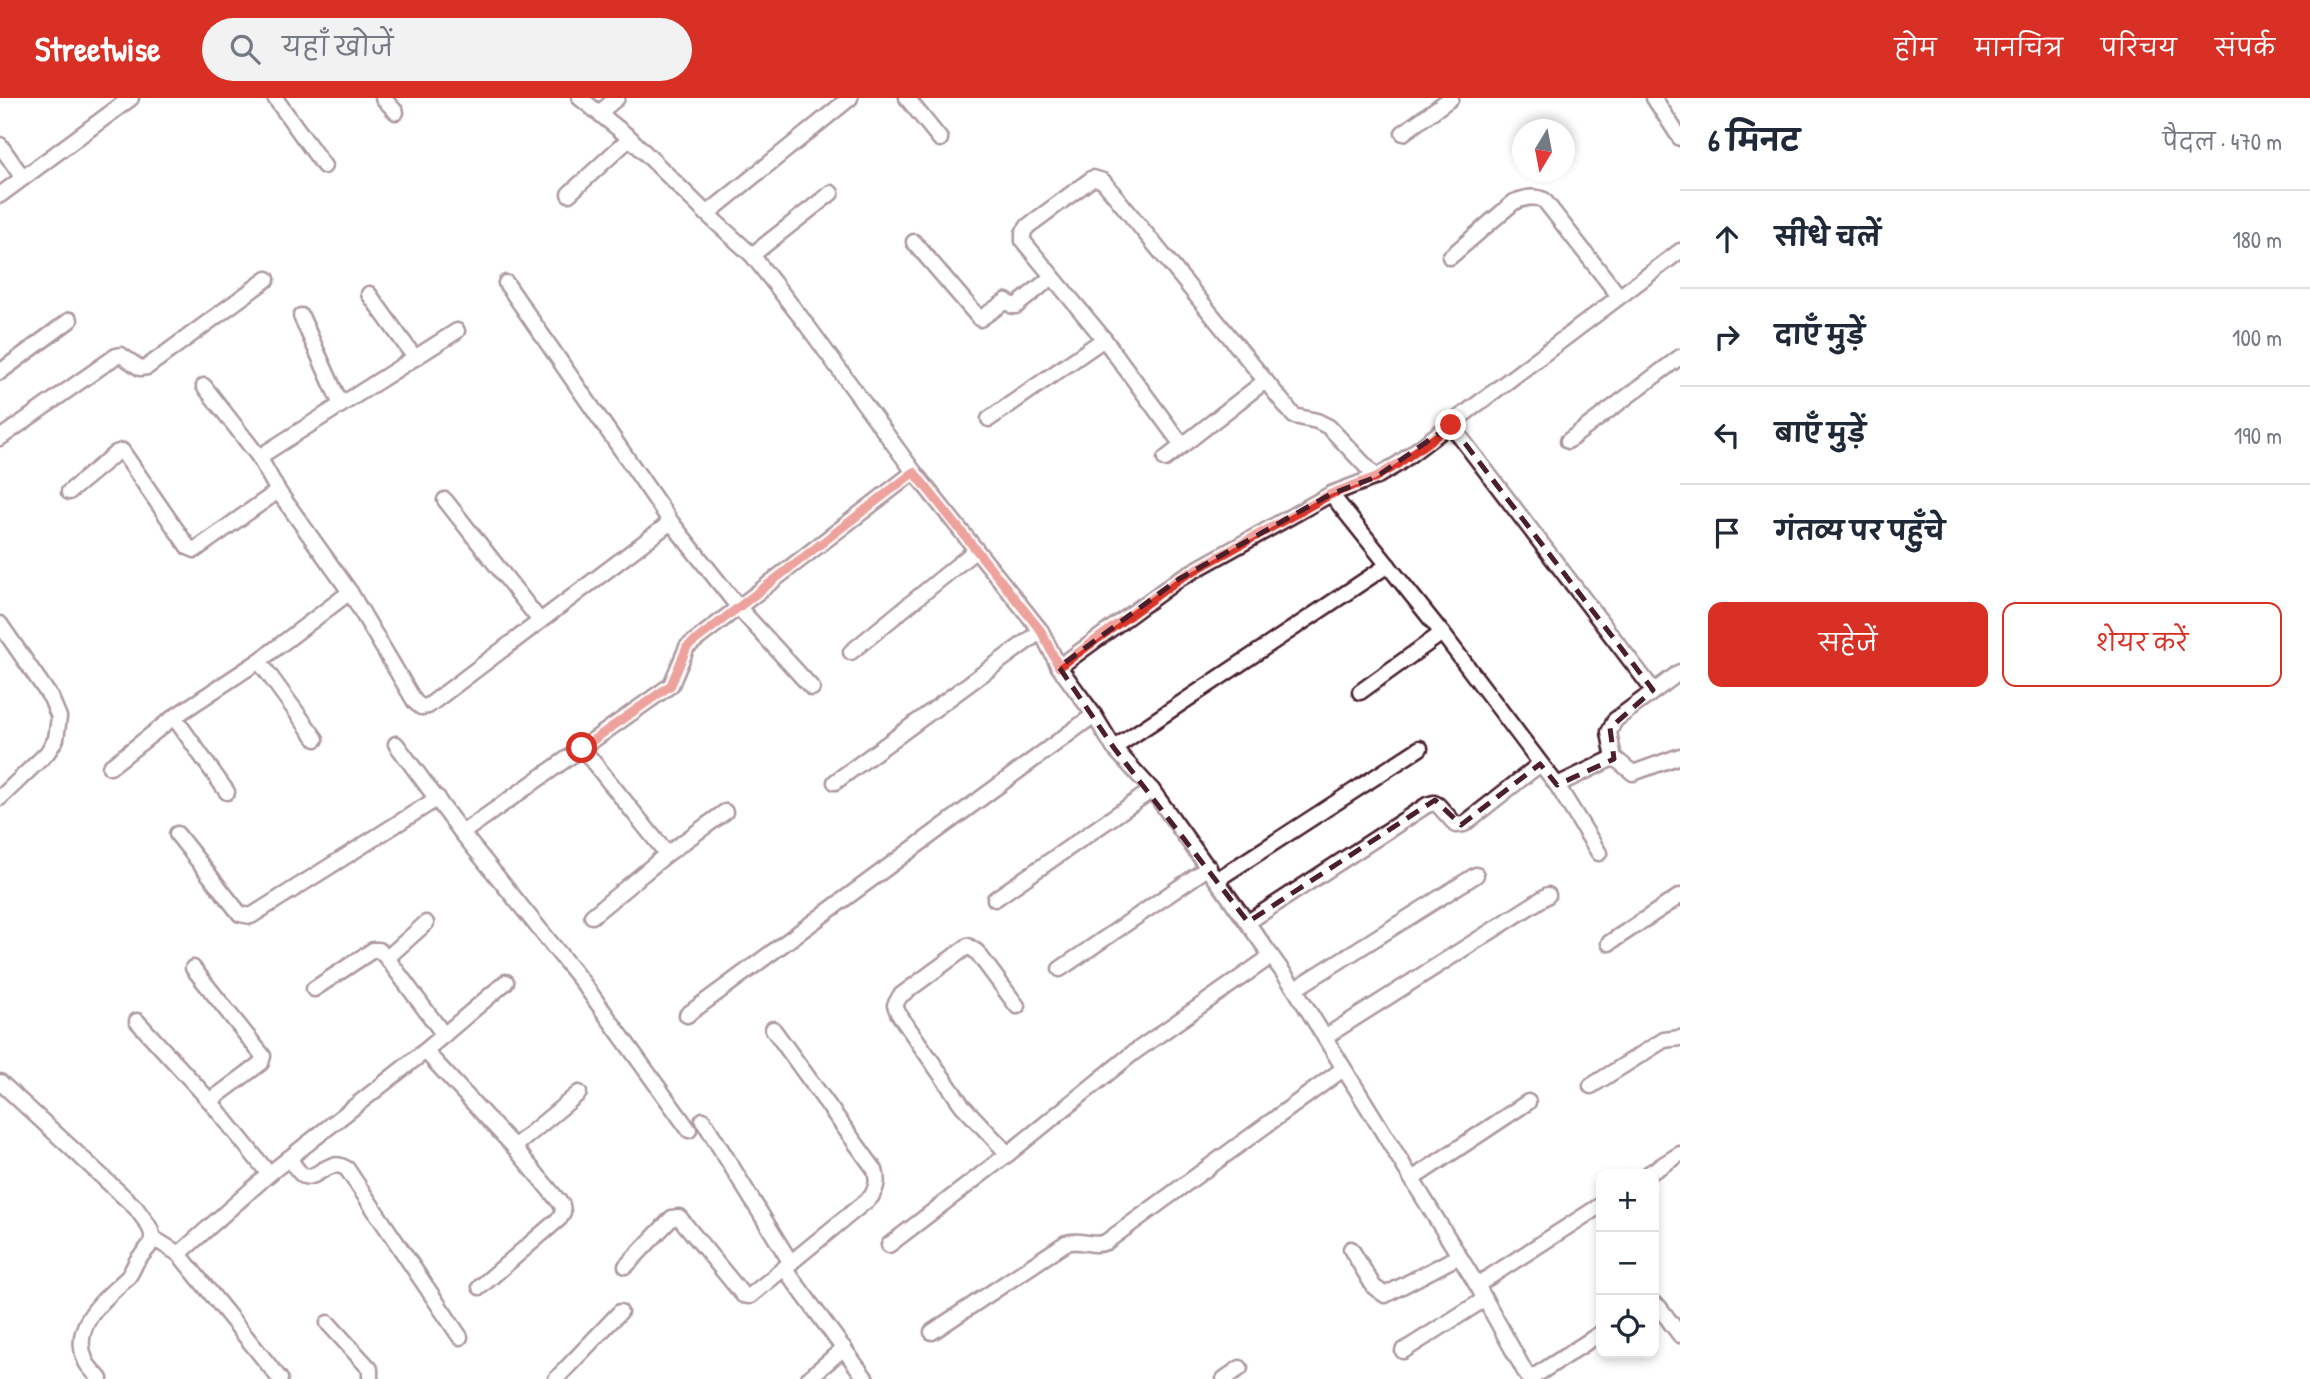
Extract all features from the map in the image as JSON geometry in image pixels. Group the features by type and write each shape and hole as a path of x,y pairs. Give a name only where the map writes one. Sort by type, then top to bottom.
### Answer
{"street":[{"path":"0,195 131,98"},
{"path":"275,98 324,166"},
{"path":"383,98 396,112"},
{"path":"580,98 630,138 752,255 914,472 1041,631 1059,667 1114,748 1152,790 1295,989 1477,1285 1528,1376"},
{"path":"599,113 617,98"},
{"path":"707,214 850,98"},
{"path":"908,98 940,139"},
{"path":"1403,133 1451,98"},
{"path":"1654,98 1680,138"},
{"path":"569,194 630,138"},
{"path":"0,145 23,178"},
{"path":"1182,446 1104,339 1025,245 1023,233 1028,226 1090,180 1099,178 1294,416 1317,421 1329,427 1376,477"},
{"path":"752,255 831,193"},
{"path":"1450,257 1514,202 1539,197 1619,296"},
{"path":"915,242 980,319 1006,301 1016,306 1052,277"},
{"path":"1059,667 1179,579 1331,494 1376,477 1398,464 1680,251"},
{"path":"0,438 116,356 121,355 140,368 147,367 267,279"},
{"path":"506,283 671,522 739,608 812,688"},
{"path":"369,294 415,358"},
{"path":"300,316 341,405"},
{"path":"0,372 70,320"},
{"path":"259,457 457,331"},
{"path":"989,419 1104,339"},
{"path":"1568,441 1680,357"},
{"path":"1165,459 1265,381"},
{"path":"204,386 259,457 278,491 350,592 415,702 421,707 428,706 671,522"},
{"path":"1451,425 1653,690"},
{"path":"69,492 122,451 188,547 195,550 278,491"},
{"path":"462,833 671,685 687,647 914,472"},
{"path":"1331,494 1558,785 1599,852"},
{"path":"445,500 540,621"},
{"path":"851,652 976,550"},
{"path":"1114,748 1388,565"},
{"path":"110,767 174,717 260,660 350,592"},
{"path":"0,624 51,698 59,717 56,739 47,753 0,798"},
{"path":"835,782 1041,631"},
{"path":"1360,692 1442,633"},
{"path":"260,660 316,739"},
{"path":"1680,672 1615,720 1609,737 1614,759 1633,772 1680,756"},
{"path":"687,1015 1094,715"},
{"path":"174,717 227,792"},
{"path":"396,744 462,833 583,983 689,1130"},
{"path":"582,748 667,854"},
{"path":"1060,969 1420,748"},
{"path":"1558,785 1614,759"},
{"path":"1248,922 1427,805 1438,804 1456,825 1461,825 1540,764"},
{"path":"995,899 1152,790"},
{"path":"177,834 240,914 251,916 438,799"},
{"path":"592,916 667,854 725,812"},
{"path":"1295,989 1476,875"},
{"path":"1325,1037 1548,895"},
{"path":"1609,943 1680,896"},
{"path":"387,958 426,923"},
{"path":"1008,1154 962,1105 895,1005 900,996 968,946 977,952 1017,1006"},
{"path":"314,989 373,950 379,950 444,1035"},
{"path":"889,1245 1133,1053 1270,957"},
{"path":"193,968 263,1056 261,1063 210,1101"},
{"path":"178,1254 269,1174 425,1051 506,982"},
{"path":"137,1021 210,1101 269,1174"},
{"path":"626,1266 672,1218 679,1217 746,1296 753,1295 871,1197 877,1184 874,1170 774,1030"},
{"path":"1591,1086 1664,1040 1680,1038"},
{"path":"425,1051 561,1202 563,1212 559,1218 480,1287"},
{"path":"932,1332 1066,1243 1079,1241 1100,1245 1106,1242 1343,1069"},
{"path":"0,1082 136,1208 152,1232 153,1238 130,1274 103,1298 90,1316 84,1331 82,1345 87,1363 100,1379"},
{"path":"514,1147 579,1093"},
{"path":"1412,1179 1528,1102"},
{"path":"703,1120 788,1266 866,1379"},
{"path":"1656,1169 1680,1154"},
{"path":"289,1158 305,1177 336,1165 347,1169 460,1337"},
{"path":"1477,1285 1596,1208"},
{"path":"153,1238 178,1254 280,1379"},
{"path":"1351,1249 1374,1287 1385,1294 1459,1256"},
{"path":"1403,1352 1485,1299"},
{"path":"1659,1307 1680,1335"},
{"path":"556,1379 620,1312"},
{"path":"328,1323 370,1369 370,1379"},
{"path":"1511,1379 1528,1376 1596,1336"},
{"path":"808,1379 844,1348"},
{"path":"1224,1379 1240,1368"}],"highlighted area":[{"path":"1451,425 1653,690 1610,728 1614,759 1557,785 1540,764 1461,825 1435,800 1248,922 1114,748 1059,667 1179,579 1331,494 1376,477"}],"route":[{"path":"582,748 671,685 687,647 914,472 1041,631 1059,667 1179,579 1331,494 1376,477 1451,425"}]}
